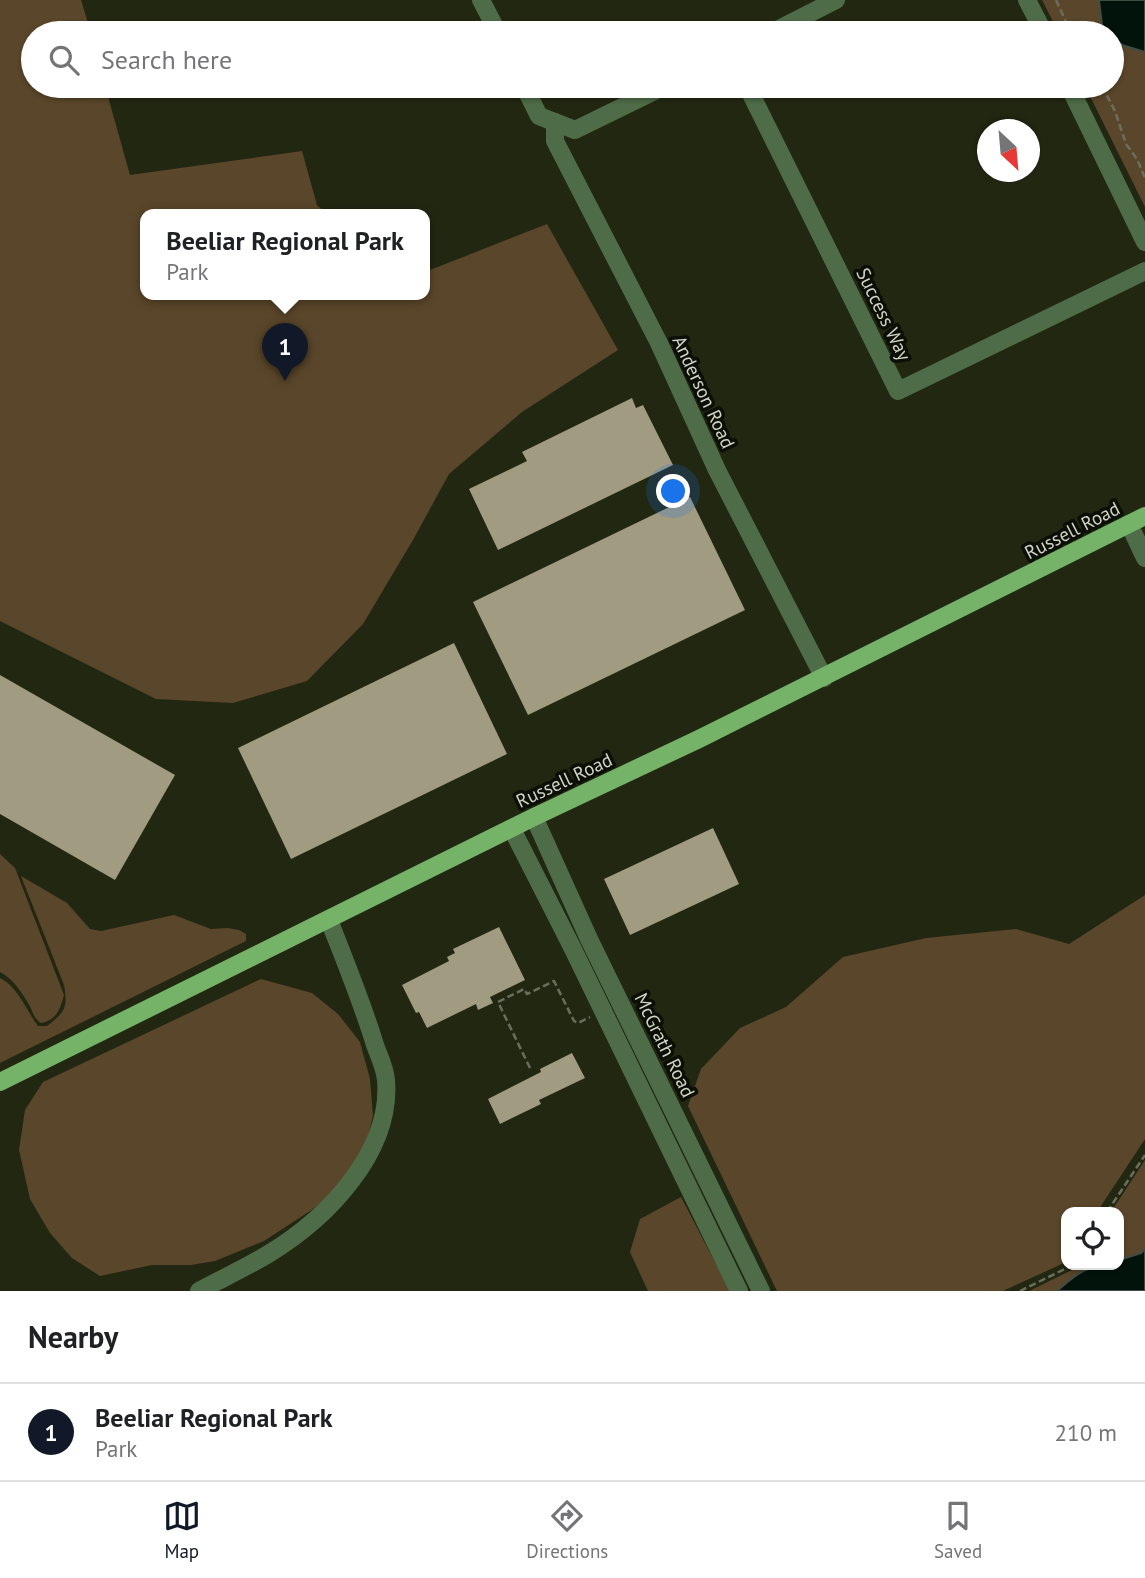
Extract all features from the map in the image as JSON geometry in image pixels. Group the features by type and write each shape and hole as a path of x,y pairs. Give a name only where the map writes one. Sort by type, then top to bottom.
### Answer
{"main road":[{"name":"Russell Road","path":"0,1082 534,817 824,678 1137,520"}],"street":[{"path":"481,0 492,21"},
{"path":"795,21 836,0"},
{"path":"1027,0 1038,21"},
{"path":"530,98 539,116 575,130 640,98"},
{"name":"Success Way","path":"753,98 898,391 1145,271"},
{"path":"1075,98 1145,242"},
{"name":"Anderson Road","path":"555,122 555,141 659,343 717,470 824,678"},
{"path":"1137,520 1145,558"},
{"name":"McGrath Road","path":"534,817 589,939 655,1069 761,1291"},
{"path":"512,829 739,1291"},
{"path":"199,1291 271,1252 339,1196 368,1158 380,1126 386,1106 386,1077 366,1015 328,920"}],"path":[{"path":"1056,0 1066,21"},
{"path":"1108,98 1126,144 1137,159 1145,178"},
{"path":"530,1068 498,1002 524,989 527,994 554,981 574,1021 578,1023 590,1018 594,1011"},
{"path":"1110,1207 1145,1155"},
{"path":"1020,1291 1063,1270"}],"shaded area":[{"path":"0,0 81,0 87,21 21,21 21,98 108,98 130,175 302,151 317,205 321,209 140,209 140,300 430,300 430,270 547,224 618,350 522,412 449,474 363,624 307,681 233,703 156,699 0,621"},
{"path":"1042,0 1145,0 1145,207 1091,98 1124,98 1124,21 1053,21"},
{"path":"1099,0 1145,0 1145,52 1124,46 1124,21 1102,21"},
{"path":"0,854 15,868 64,995 54,1017 46,1022 41,1023 35,1017 16,985 0,972"},
{"path":"21,876 67,903 90,929 101,931 174,915 211,929 239,930 246,934 246,941 0,1063 0,978 17,993 38,1026 47,1026 58,1017 64,1009 66,999 64,985"},
{"path":"1145,895 1145,1139 1100,1207 1061,1207 1061,1264 1003,1291 777,1291 688,1106 701,1069 740,1028 786,1007 843,957 926,938 1016,929 1069,944"},
{"path":"261,979 312,993 338,1014 360,1042 370,1079 373,1116 365,1149 333,1194 264,1241 215,1261 191,1265 152,1265 100,1276 72,1258 50,1233 30,1199 19,1150 25,1110 43,1082"},
{"path":"1145,1160 1145,1291 1029,1291 1072,1270 1124,1270 1124,1207 1114,1207"},
{"path":"681,1197 730,1291 648,1291 630,1252 640,1219"},
{"path":"1145,1249 1145,1291 1057,1291 1084,1270 1124,1270 1124,1258"}],"building":[{"path":"632,398 636,408 643,405 673,465 498,550 469,489 527,461 522,452"},
{"path":"690,497 745,610 528,715 473,602"},
{"path":"454,643 507,754 291,859 238,748"},
{"path":"0,675 175,775 115,880 0,814"},
{"path":"713,828 739,884 630,935 604,879"},
{"path":"499,927 525,980 490,997 493,1003 478,1010 476,1004 427,1028 402,985 449,961 447,957 455,953 453,949"},
{"path":"572,1053 585,1078 539,1100 541,1104 500,1124 488,1099"}],"place":[{"name":"Beeliar Regional Park","path":"285,381"}]}
